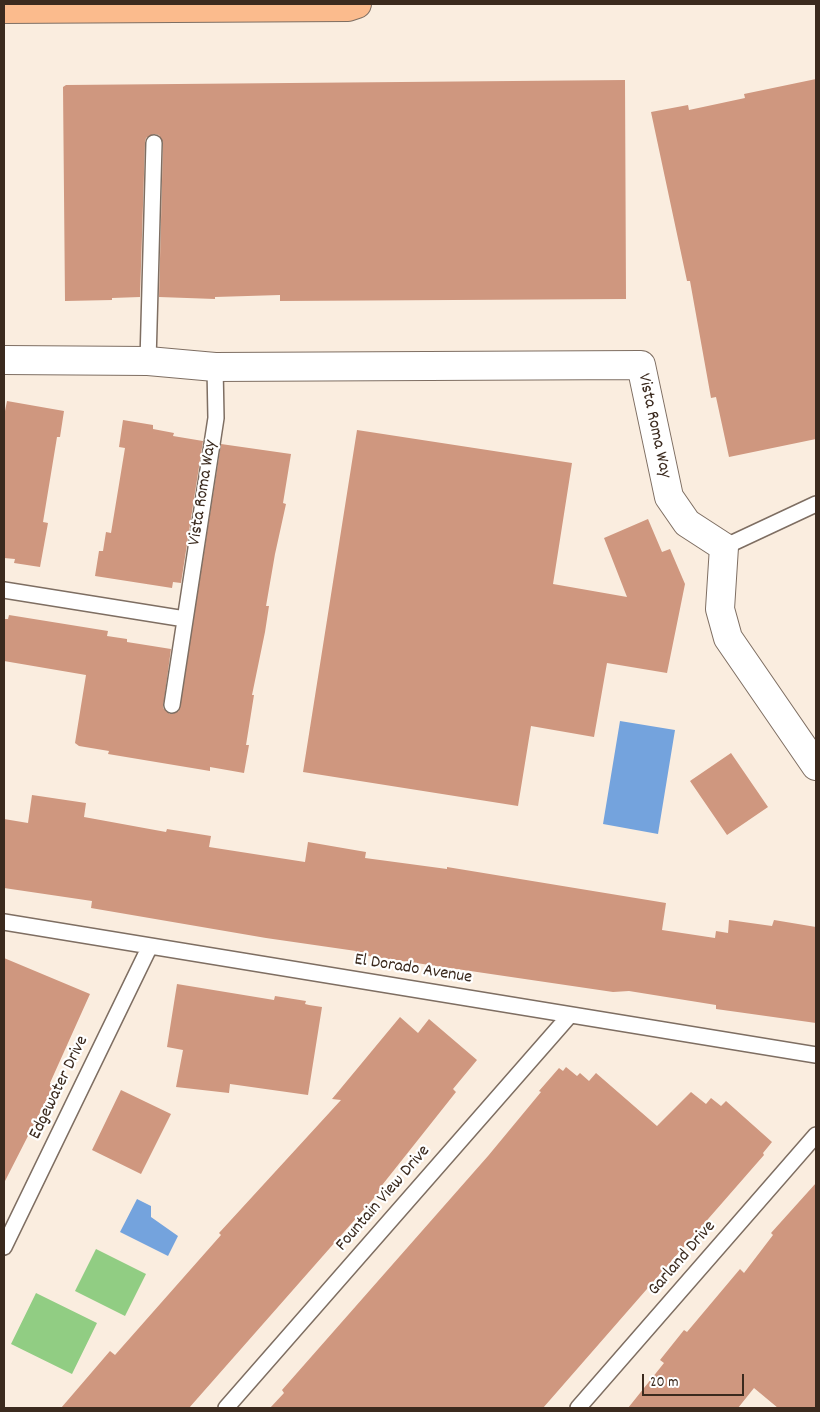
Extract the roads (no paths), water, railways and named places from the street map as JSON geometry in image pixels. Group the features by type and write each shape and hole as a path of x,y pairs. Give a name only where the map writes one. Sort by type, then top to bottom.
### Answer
{"highway":[{"path":"4,9 348,7 357,4"}],"street":[{"name":"Vista Roma Way","path":"4,360 148,360 215,367 641,365 669,497 687,523 724,547"},
{"path":"724,547 720,609 728,638 816,766"}],"lane":[{"path":"148,360 154,143"},
{"name":"Vista Roma Way","path":"172,705 216,418 215,367"},
{"path":"724,547 816,504"},
{"path":"4,590 185,619"},
{"name":"El Dorado Avenue","path":"4,922 816,1055"},
{"name":"Edgewater Drive","path":"4,1247 150,946"},
{"name":"Fountain View Drive","path":"226,1408 570,1015"},
{"name":"Garland Drive","path":"578,1408 816,1135"}],"water":[{"path":"620,721 675,730 658,834 603,824"},
{"path":"137,1199 151,1206 151,1217 178,1236 168,1256 120,1232"}]}
